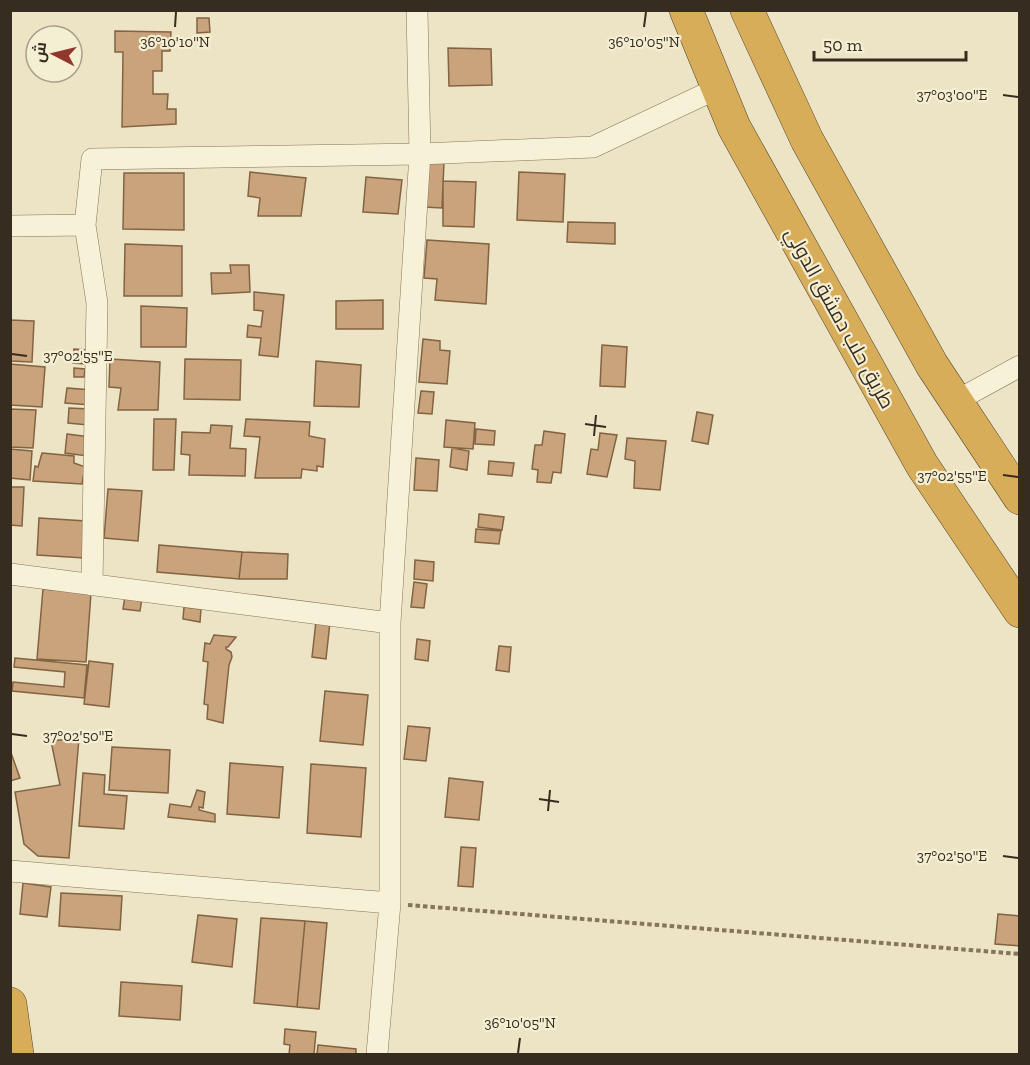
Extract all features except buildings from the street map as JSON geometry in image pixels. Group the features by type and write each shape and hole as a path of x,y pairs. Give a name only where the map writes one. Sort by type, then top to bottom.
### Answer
{"highway":[{"name":"طريق حلب دمشق الدولي","path":"686,10 734,127 922,465 1020,611"},
{"path":"747,10 807,140 932,365 1020,498"},
{"path":"10,1004 17,1054"}],"street":[{"path":"377,1054 390,903 390,623 420,154 417,10"},
{"path":"92,585 97,303 86,225 92,159 420,154 593,147 718,88"},
{"path":"10,226 86,225"},
{"path":"956,401 1020,366"},
{"path":"10,574 390,623"},
{"path":"10,872 390,903"}],"path":[{"path":"390,903 1020,954"}]}
